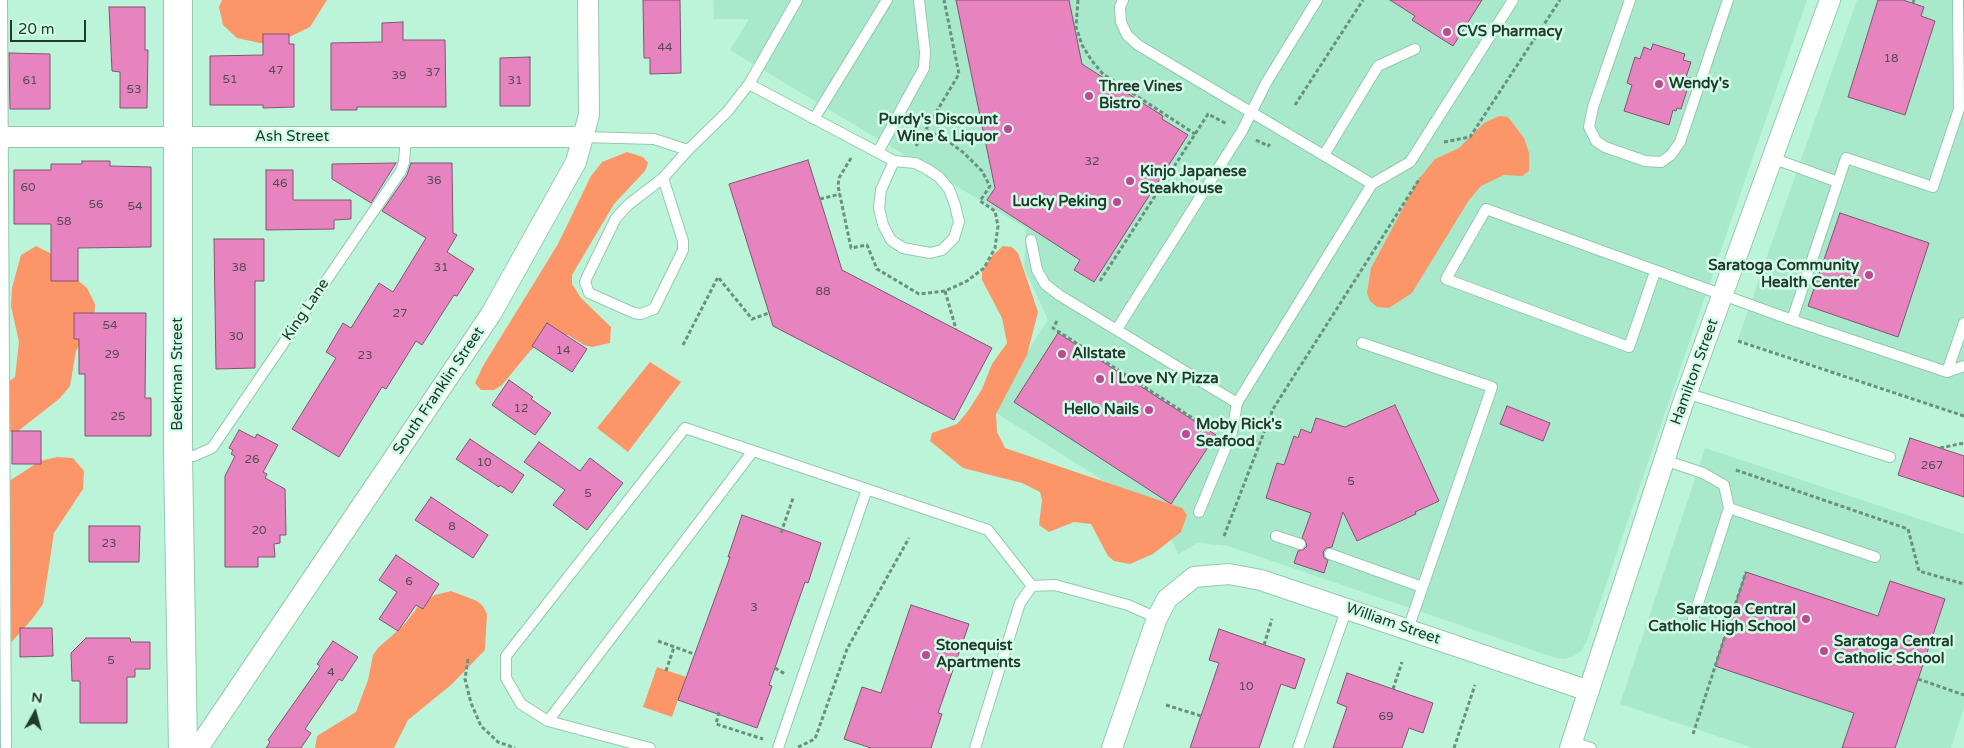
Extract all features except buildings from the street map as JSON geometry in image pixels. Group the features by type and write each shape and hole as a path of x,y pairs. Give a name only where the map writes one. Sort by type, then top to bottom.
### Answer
{"street":[{"name":"Beekman Street","path":"178,0 178,456 183,748"},
{"name":"South Franklin Street","path":"198,748 491,314 576,162 589,115 588,0"},
{"name":"Hamilton Street","path":"1578,746 1589,691 1686,393 1830,0"},
{"name":"Ash Street","path":"1,137 584,137"},
{"name":"William Street","path":"1157,618 1168,600 1194,577 1229,574 1261,580 1589,691"},
{"path":"1112,748 1157,618"}],"lane":[{"path":"2,0 1,137 6,748"},
{"path":"663,178 683,241 683,250 654,309 641,314 634,313 593,296 586,288 585,282 616,218 628,204 663,178 688,150 727,112 749,84 798,0"},
{"path":"814,119 887,0"},
{"path":"878,152 924,68 925,52 919,0"},
{"path":"1123,0 1120,7 1121,22 1127,35 1138,45 1372,184"},
{"path":"1117,328 1242,131 1266,82 1317,0"},
{"path":"1199,512 1232,432 1237,403 1372,184 1410,162 1512,0"},
{"path":"1630,0 1593,107 1589,127 1596,141 1605,147 1645,161 1661,162 1671,155 1680,142 1728,0"},
{"path":"1792,320 1846,158 1933,187 1959,109 1958,0"},
{"path":"1324,155 1378,66 1415,49"},
{"path":"749,84 894,161 914,163 939,177 949,189 959,222 954,238 942,250 930,253 903,248 891,240 883,226 880,208 881,190 894,161"},
{"name":"King Lane","path":"178,456 194,456 212,448 401,171 404,162 406,136"},
{"path":"584,137 654,139 688,150"},
{"path":"1772,158 1838,182"},
{"path":"1655,272 1629,347 1446,279 1486,209 1655,272 1947,372 1964,366"},
{"path":"1031,240 1037,270 1045,284 1059,295 1117,328 1237,403"},
{"path":"1947,372 1964,323"},
{"path":"1362,343 1492,387 1408,629"},
{"path":"1686,393 1890,456"},
{"path":"650,748 548,721 521,704 506,678 506,656 685,428 988,530 1032,586"},
{"path":"548,721 753,451"},
{"path":"1664,460 1702,473 1724,485 1729,508 1693,619"},
{"path":"778,748 867,489"},
{"path":"1729,508 1875,556"},
{"path":"1276,536 1300,544"},
{"path":"1330,554 1422,587"},
{"path":"1032,586 1055,585 1128,605 1157,618"},
{"path":"975,748 1020,603 1032,586"},
{"path":"1298,748 1347,608"}],"path":[{"path":"910,144 916,146 959,74 944,0"},
{"path":"1078,0 1076,27 1082,45 1103,74 1195,134"},
{"path":"1295,105 1363,0"},
{"path":"1442,143 1470,137 1560,0"},
{"path":"1100,280 1208,114 1230,125"},
{"path":"1254,138 1268,146 1270,143"},
{"path":"850,160 839,178 840,194 851,248 867,244 877,269"},
{"path":"1224,536 1260,442 1281,396 1421,177"},
{"path":"820,199 840,194"},
{"path":"683,345 718,277 752,318 769,313"},
{"path":"944,291 956,329"},
{"path":"1057,321 1054,328 1208,428 1220,428"},
{"path":"1738,341 1964,416"},
{"path":"1244,437 1260,442"},
{"path":"1940,448 1964,443"},
{"path":"1733,469 1908,529 1919,571 1964,584"},
{"path":"781,533 794,498"},
{"path":"795,748 815,739 847,649 909,538"},
{"path":"1692,734 1746,572"},
{"path":"1264,645 1272,619"},
{"path":"658,641 694,654"},
{"path":"666,671 674,647"},
{"path":"468,659 465,679 471,703 481,726 498,742 515,748"},
{"path":"1393,689 1402,662"},
{"path":"1918,679 1964,696"},
{"path":"1454,748 1475,685"},
{"path":"1166,705 1201,716"},
{"path":"719,712 716,724 766,740"}],"shaded area":[{"path":"222,0 327,0 310,27 277,43 260,43 237,38 223,25 219,7"},
{"path":"713,0 1807,0 1586,643 1581,651 1565,659 1556,658 1228,546 1198,543 1178,554 1161,517 990,409 1048,320 1024,267 1026,228 730,50 749,19 714,19"},
{"path":"1857,0 1964,0 1964,416 1738,339"},
{"path":"1499,116 1508,117 1524,138 1529,153 1529,171 1522,176 1504,175 1481,186 1469,200 1412,293 1389,308 1377,307 1370,301 1367,293 1371,268 1418,180 1435,159 1459,148 1484,123"},
{"path":"627,152 643,157 648,163 645,171 614,204 572,275 572,284 581,298 611,327 610,343 592,347 584,345 568,335 550,334 530,351 502,385 494,390 481,390 475,383 483,366 558,244 591,176 602,162"},
{"path":"36,246 50,253 61,266 87,288 95,304 94,322 76,351 70,386 59,399 17,432 0,432 0,388 15,377 19,342 11,306 12,288 21,255"},
{"path":"1003,246 1012,247 1018,253 1038,312 1027,355 996,414 997,432 1005,448 1182,508 1187,515 1181,532 1153,554 1130,564 1114,561 1108,556 1091,524 1074,522 1049,532 1039,525 1042,500 1040,492 1022,483 963,468 930,441 932,433 957,424 968,411 982,389 992,364 1007,343 1002,318 982,280 982,272 991,257"},
{"path":"650,362 681,382 628,452 597,428"},
{"name":"Saratoga Central Catholic High School","path":"1705,448 1964,534 1964,708 1951,748 1753,748 1620,704"},
{"path":"57,457 73,458 84,471 83,489 54,533 43,604 0,655 0,487 40,461"},
{"path":"451,591 477,601 483,606 487,614 485,650 451,685 408,720 394,748 315,748 317,736 356,712 368,680 373,655 378,648 404,625 420,604 435,595"},
{"path":"657,667 686,677 672,717 643,707"}],"place":[{"name":"CVS Pharmacy","path":"1447,32"},
{"name":"Wendy's","path":"1659,84"},
{"name":"Three Vines Bistro","path":"1089,96"},
{"name":"Purdy's Discount Wine & Liquor","path":"1008,129"},
{"name":"Kinjo Japanese Steakhouse","path":"1130,181"},
{"name":"Lucky Peking","path":"1117,202"},
{"name":"Saratoga Community Health Center","path":"1869,275"},
{"name":"Allstate","path":"1062,354"},
{"name":"I Love NY Pizza","path":"1100,379"},
{"name":"Hello Nails","path":"1149,410"},
{"name":"Moby Rick's Seafood","path":"1186,434"},
{"name":"Saratoga Central Catholic High School","path":"1806,619"},
{"name":"Saratoga Central Catholic School","path":"1824,651"},
{"name":"Stonequist Apartments","path":"926,655"}]}
